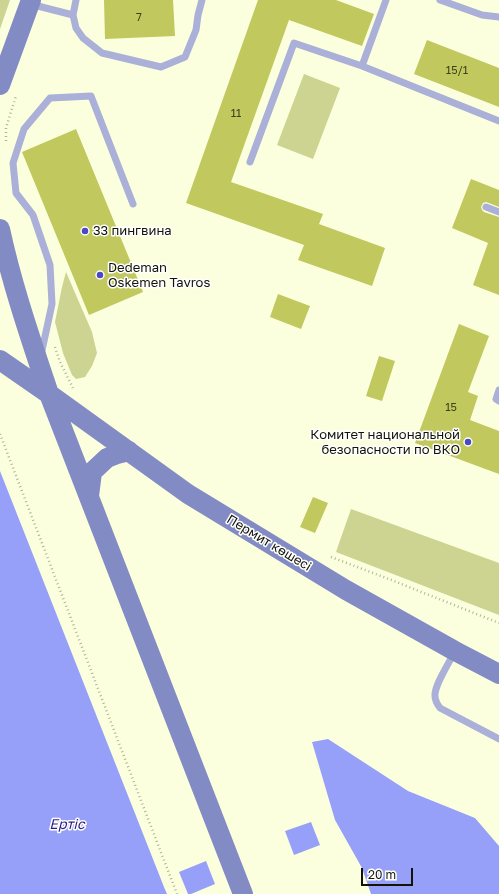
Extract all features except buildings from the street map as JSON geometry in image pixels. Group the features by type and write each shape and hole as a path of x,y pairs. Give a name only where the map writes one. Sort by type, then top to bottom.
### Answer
{"main road":[{"path":"9,88 30,2"},
{"path":"0,229 7,259 49,394 243,894"},
{"name":"Пермит көшесі","path":"0,360 188,494 346,590 499,674"},
{"path":"89,496 92,472 107,458 129,451"}],"lane":[{"path":"76,0 73,15 76,28 83,38 102,53 161,67 185,57 196,30 202,0"},
{"path":"362,66 386,0"},
{"path":"440,0 482,14 499,17"},
{"path":"30,2 73,15"},
{"path":"250,162 294,43 362,66 499,121"},
{"path":"39,365 52,304 50,265 33,215 16,193 13,163 24,129 50,98 91,96 133,204"},
{"path":"486,207 499,212"},
{"path":"499,390 496,399 499,400"},
{"path":"455,651 435,691 436,703 440,708 499,739"}],"path":[{"path":"6,143 9,88"},
{"path":"48,326 60,362 74,390"},
{"path":"0,434 178,894"},
{"path":"328,556 499,624"}],"green space":[{"path":"0,0 10,0 0,29"},
{"path":"304,74 340,88 313,159 277,145"},
{"path":"66,272 92,332 97,353 92,366 85,377 76,379 72,375 63,353 55,322"},
{"path":"351,509 499,563 499,615 336,552"}],"water":[{"name":"Ертіс","path":"0,471 164,887 167,894 0,894"},
{"path":"328,739 408,791 475,818 499,846 499,894 371,894 362,868 335,820 312,742"},
{"path":"311,822 320,845 294,855 285,831"},
{"path":"206,861 215,884 188,894 179,872"}],"place":[{"name":"33 пингвина","path":"85,231"},
{"name":"Dedeman Oskemen Tavros","path":"100,275"},
{"name":"Комитет национальной безопасности по ВКО","path":"468,442"}]}
